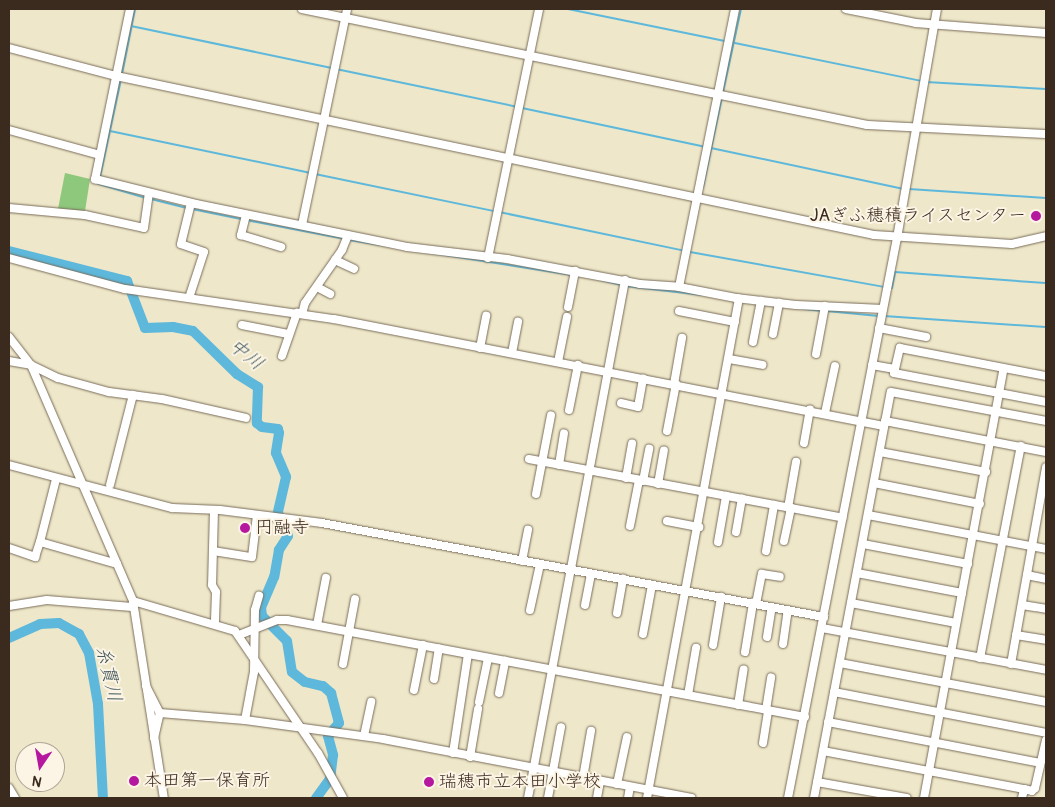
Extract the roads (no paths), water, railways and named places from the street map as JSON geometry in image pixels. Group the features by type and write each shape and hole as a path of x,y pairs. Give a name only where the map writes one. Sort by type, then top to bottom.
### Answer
{"street":[{"path":"130,9 95,179 191,204 302,225 347,238 575,271 761,301 883,309"},
{"path":"302,9 528,57 867,125 1046,134"},
{"path":"302,225 347,9"},
{"path":"488,258 538,9"},
{"path":"679,287 735,9"},
{"path":"846,9 935,25 1046,33"},
{"path":"788,798 898,238 937,9"},
{"path":"9,48 116,76 508,159 898,238 1012,244 1046,236"},
{"path":"9,130 100,155"},
{"path":"9,208 85,215 144,228 149,193"},
{"path":"189,298 204,252 181,244 191,204"},
{"path":"246,215 241,234 281,247"},
{"path":"282,356 288,334 347,238"},
{"path":"9,258 125,289 300,313 861,420 1021,446 1046,452"},
{"path":"335,260 354,269"},
{"path":"568,307 575,271"},
{"path":"528,798 625,280"},
{"path":"316,286 330,294"},
{"path":"648,794 688,591 739,298"},
{"path":"753,342 761,301"},
{"path":"774,334 779,303"},
{"path":"816,354 825,306"},
{"path":"678,311 735,322"},
{"path":"480,348 486,316"},
{"path":"558,362 568,317"},
{"path":"512,353 518,322"},
{"path":"242,325 288,334"},
{"path":"879,328 926,337"},
{"path":"9,337 31,365 133,604 144,683 164,798"},
{"path":"667,431 682,338"},
{"path":"1046,376 900,348 894,373 1046,402"},
{"path":"729,359 762,365"},
{"path":"9,362 31,365 74,383 246,418"},
{"path":"570,410 578,365"},
{"path":"872,365 895,369"},
{"path":"826,413 835,366"},
{"path":"924,798 1004,368"},
{"path":"621,403 638,406 643,378"},
{"path":"814,798 891,392 1046,421"},
{"path":"110,485 133,395"},
{"path":"804,443 810,410"},
{"path":"536,494 551,415"},
{"path":"559,465 564,433"},
{"path":"626,478 632,444"},
{"path":"980,658 1021,446"},
{"path":"630,526 649,450"},
{"path":"658,484 664,451"},
{"path":"880,452 986,472"},
{"path":"529,459 842,518"},
{"path":"784,541 796,462"},
{"path":"9,466 84,487 172,508 214,510 276,517 824,617"},
{"path":"1011,664 1032,546 1042,515 1046,468"},
{"path":"9,548 35,556 56,479"},
{"path":"874,483 980,504"},
{"path":"718,542 726,496"},
{"path":"736,532 742,499"},
{"path":"766,551 774,505"},
{"path":"214,510 215,624"},
{"path":"213,551 252,557 257,515"},
{"path":"868,515 1046,548"},
{"path":"667,521 699,527"},
{"path":"522,561 528,530"},
{"path":"40,542 116,564"},
{"path":"862,544 968,564"},
{"path":"530,610 540,564"},
{"path":"856,573 962,593"},
{"path":"585,605 591,574"},
{"path":"745,652 762,574 780,577"},
{"path":"1027,575 1046,579"},
{"path":"317,625 326,578"},
{"path":"617,612 623,580"},
{"path":"643,634 652,585"},
{"path":"246,720 254,672 253,656 259,596"},
{"path":"713,645 721,597"},
{"path":"9,606 47,600 133,604 215,624 239,635 301,726 343,798"},
{"path":"343,664 355,600"},
{"path":"851,603 956,623"},
{"path":"1022,605 1046,609"},
{"path":"767,637 772,607"},
{"path":"783,644 788,610"},
{"path":"239,635 282,619 805,717"},
{"path":"822,628 1046,670"},
{"path":"1016,635 1046,640"},
{"path":"414,690 423,645"},
{"path":"434,679 439,648"},
{"path":"688,695 696,648"},
{"path":"453,753 468,654"},
{"path":"470,757 488,658"},
{"path":"499,692 505,661"},
{"path":"840,663 1046,702"},
{"path":"738,704 744,669"},
{"path":"763,744 772,677"},
{"path":"144,683 160,713 154,738"},
{"path":"834,692 1046,733"},
{"path":"364,736 371,702"},
{"path":"160,713 301,726 364,736 618,784 648,794 691,798"},
{"path":"828,722 1040,763"},
{"path":"548,798 561,727"},
{"path":"583,778 591,731"},
{"path":"618,784 627,737"},
{"path":"823,752 1032,791 1035,788 1046,740"},
{"path":"597,798 600,781"},
{"path":"817,782 907,798"},
{"path":"628,798 630,787"},
{"path":"9,788 15,798"},
{"path":"1022,798 1024,789"}],"waterway":[{"path":"122,74 135,9"},
{"path":"568,9 725,41"},
{"path":"723,92 741,9"},
{"path":"131,26 332,68"},
{"path":"730,42 921,81"},
{"path":"336,69 518,107"},
{"path":"100,177 121,79"},
{"path":"926,82 1046,89"},
{"path":"703,187 722,97"},
{"path":"522,108 706,147"},
{"path":"110,131 311,173"},
{"path":"711,148 904,189"},
{"path":"315,174 494,211"},
{"path":"99,181 99,184 146,198"},
{"path":"909,189 1046,198"},
{"path":"151,199 188,208"},
{"path":"192,209 241,219"},
{"path":"499,212 685,251"},
{"path":"246,220 345,239"},
{"path":"349,240 572,275"},
{"name":"中川","path":"9,251 127,281 145,328 173,327 193,331 237,374 258,387 257,423 262,427 278,429 279,433 276,453 286,477 278,513 288,536 279,550 274,577 261,607 262,616 287,641 292,672 305,682 323,686 331,693 339,723 328,736 333,755 330,779 316,798"},
{"path":"690,252 884,287"},
{"path":"889,287 892,288 895,272 1046,283"},
{"path":"601,280 621,285"},
{"path":"625,286 702,295"},
{"path":"804,309 822,311"},
{"path":"827,311 879,316"},
{"path":"884,316 1046,327"},
{"name":"糸貫川","path":"9,638 40,624 59,623 79,634 89,653 98,704 103,798"}],"place":[{"name":"JAぎふ穂積ライスセンター","path":"1036,216"},
{"name":"円融寺","path":"245,528"},
{"name":"本田第一保育所","path":"134,781"},
{"name":"瑞穂市立本田小学校","path":"429,782"}]}
